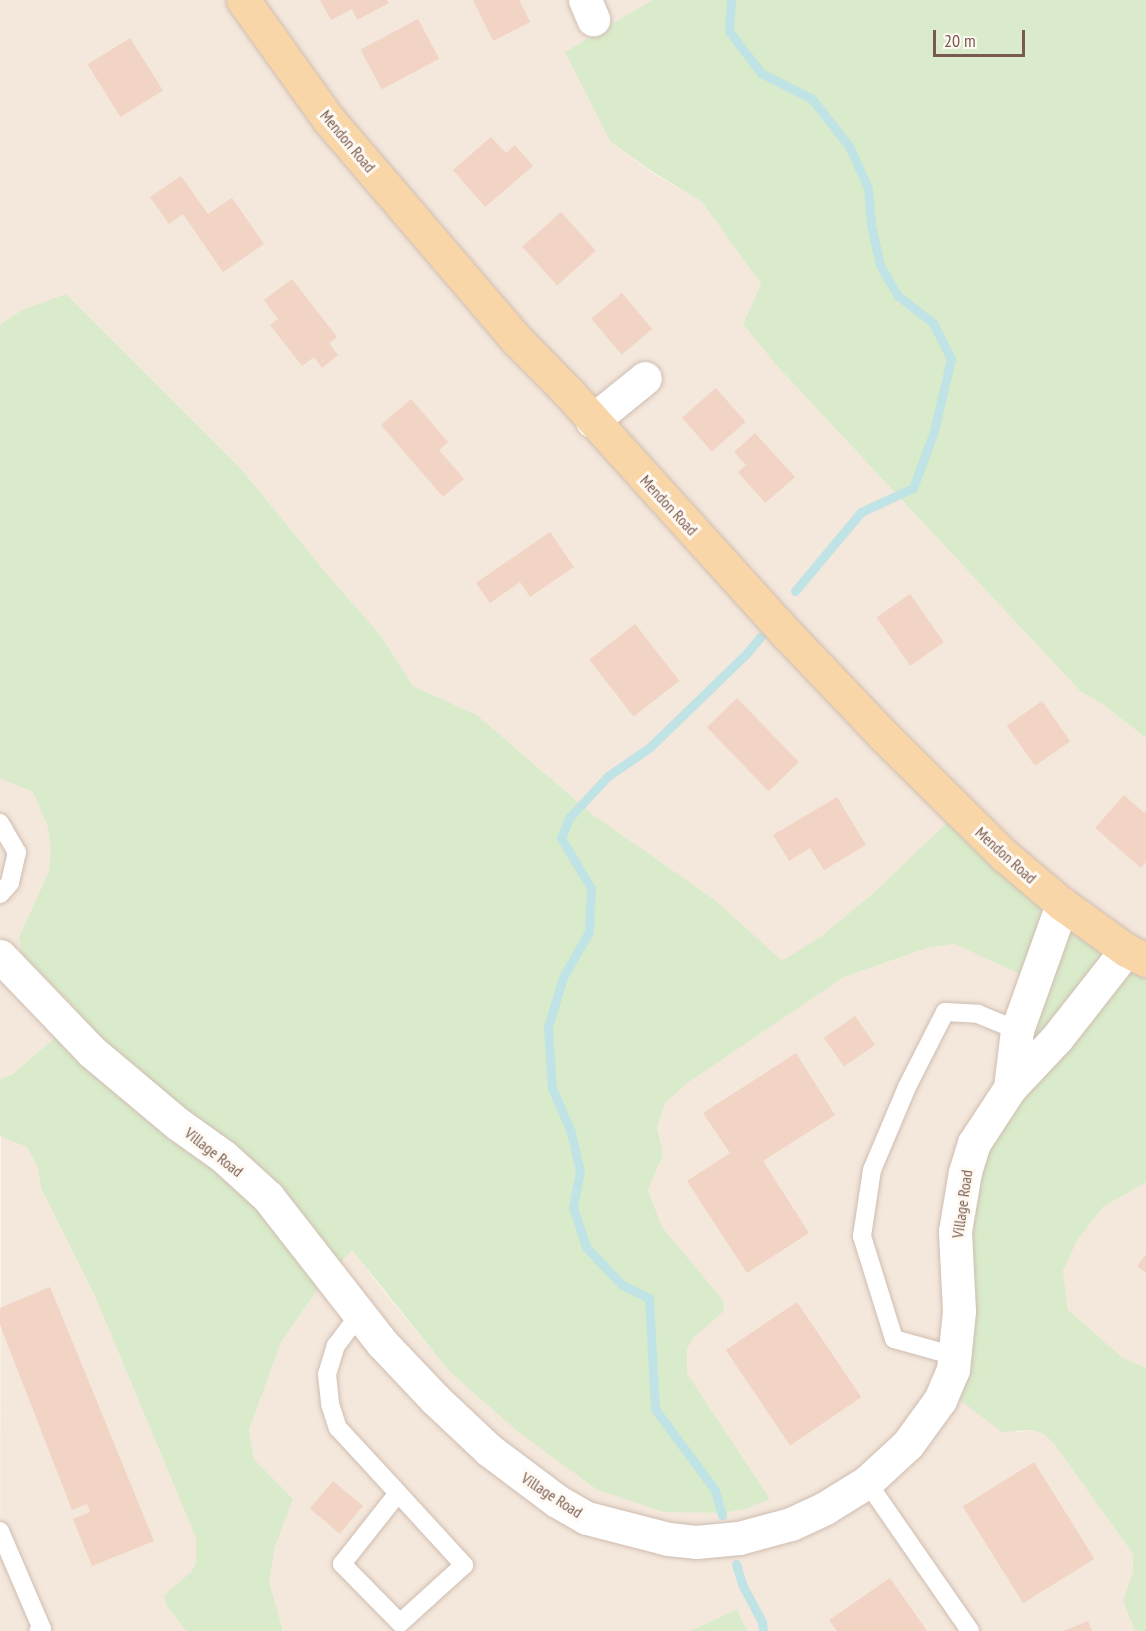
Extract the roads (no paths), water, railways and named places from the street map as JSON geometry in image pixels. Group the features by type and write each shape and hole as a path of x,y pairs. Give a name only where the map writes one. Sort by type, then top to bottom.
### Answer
{"main road":[{"name":"Mendon Road","path":"243,0 329,120 517,340 884,736 1005,856 1062,904 1136,955"}],"street":[{"path":"592,421 645,378"},
{"name":"Village Road","path":"1010,1088 1017,1030 1062,904"},
{"name":"Village Road","path":"0,956 91,1051 178,1124 223,1156 268,1197 382,1343 435,1400 489,1450 549,1496 587,1518 668,1539 696,1542 739,1538 791,1524 825,1508 867,1482 908,1444 940,1400 953,1370 959,1311 955,1231 965,1172 974,1143 1010,1088 1136,955"}],"lane":[{"path":"0,823 17,852 10,883 0,894"},
{"path":"954,1356 894,1339 862,1236 872,1170 907,1087 945,1012 978,1014 1017,1030"},
{"path":"359,1315 336,1345 327,1374 330,1404 338,1428 398,1493 464,1565 400,1623 342,1564 398,1493"},
{"path":"867,1482 970,1631"},
{"path":"0,1531 42,1629 38,1631"}],"waterway":[{"path":"731,0 729,31 761,73 812,99 849,146 868,188 871,225 880,265 897,295 933,323 951,359 934,431 913,488 861,512 795,591"},
{"path":"722,1515 715,1490 655,1409 649,1298 622,1285 586,1247 573,1207 580,1172 571,1132 552,1088 548,1027 563,977 589,932 591,888 561,838 569,818 608,776 649,748 746,654 761,636"},
{"path":"736,1564 742,1584 762,1622 763,1631"}]}
